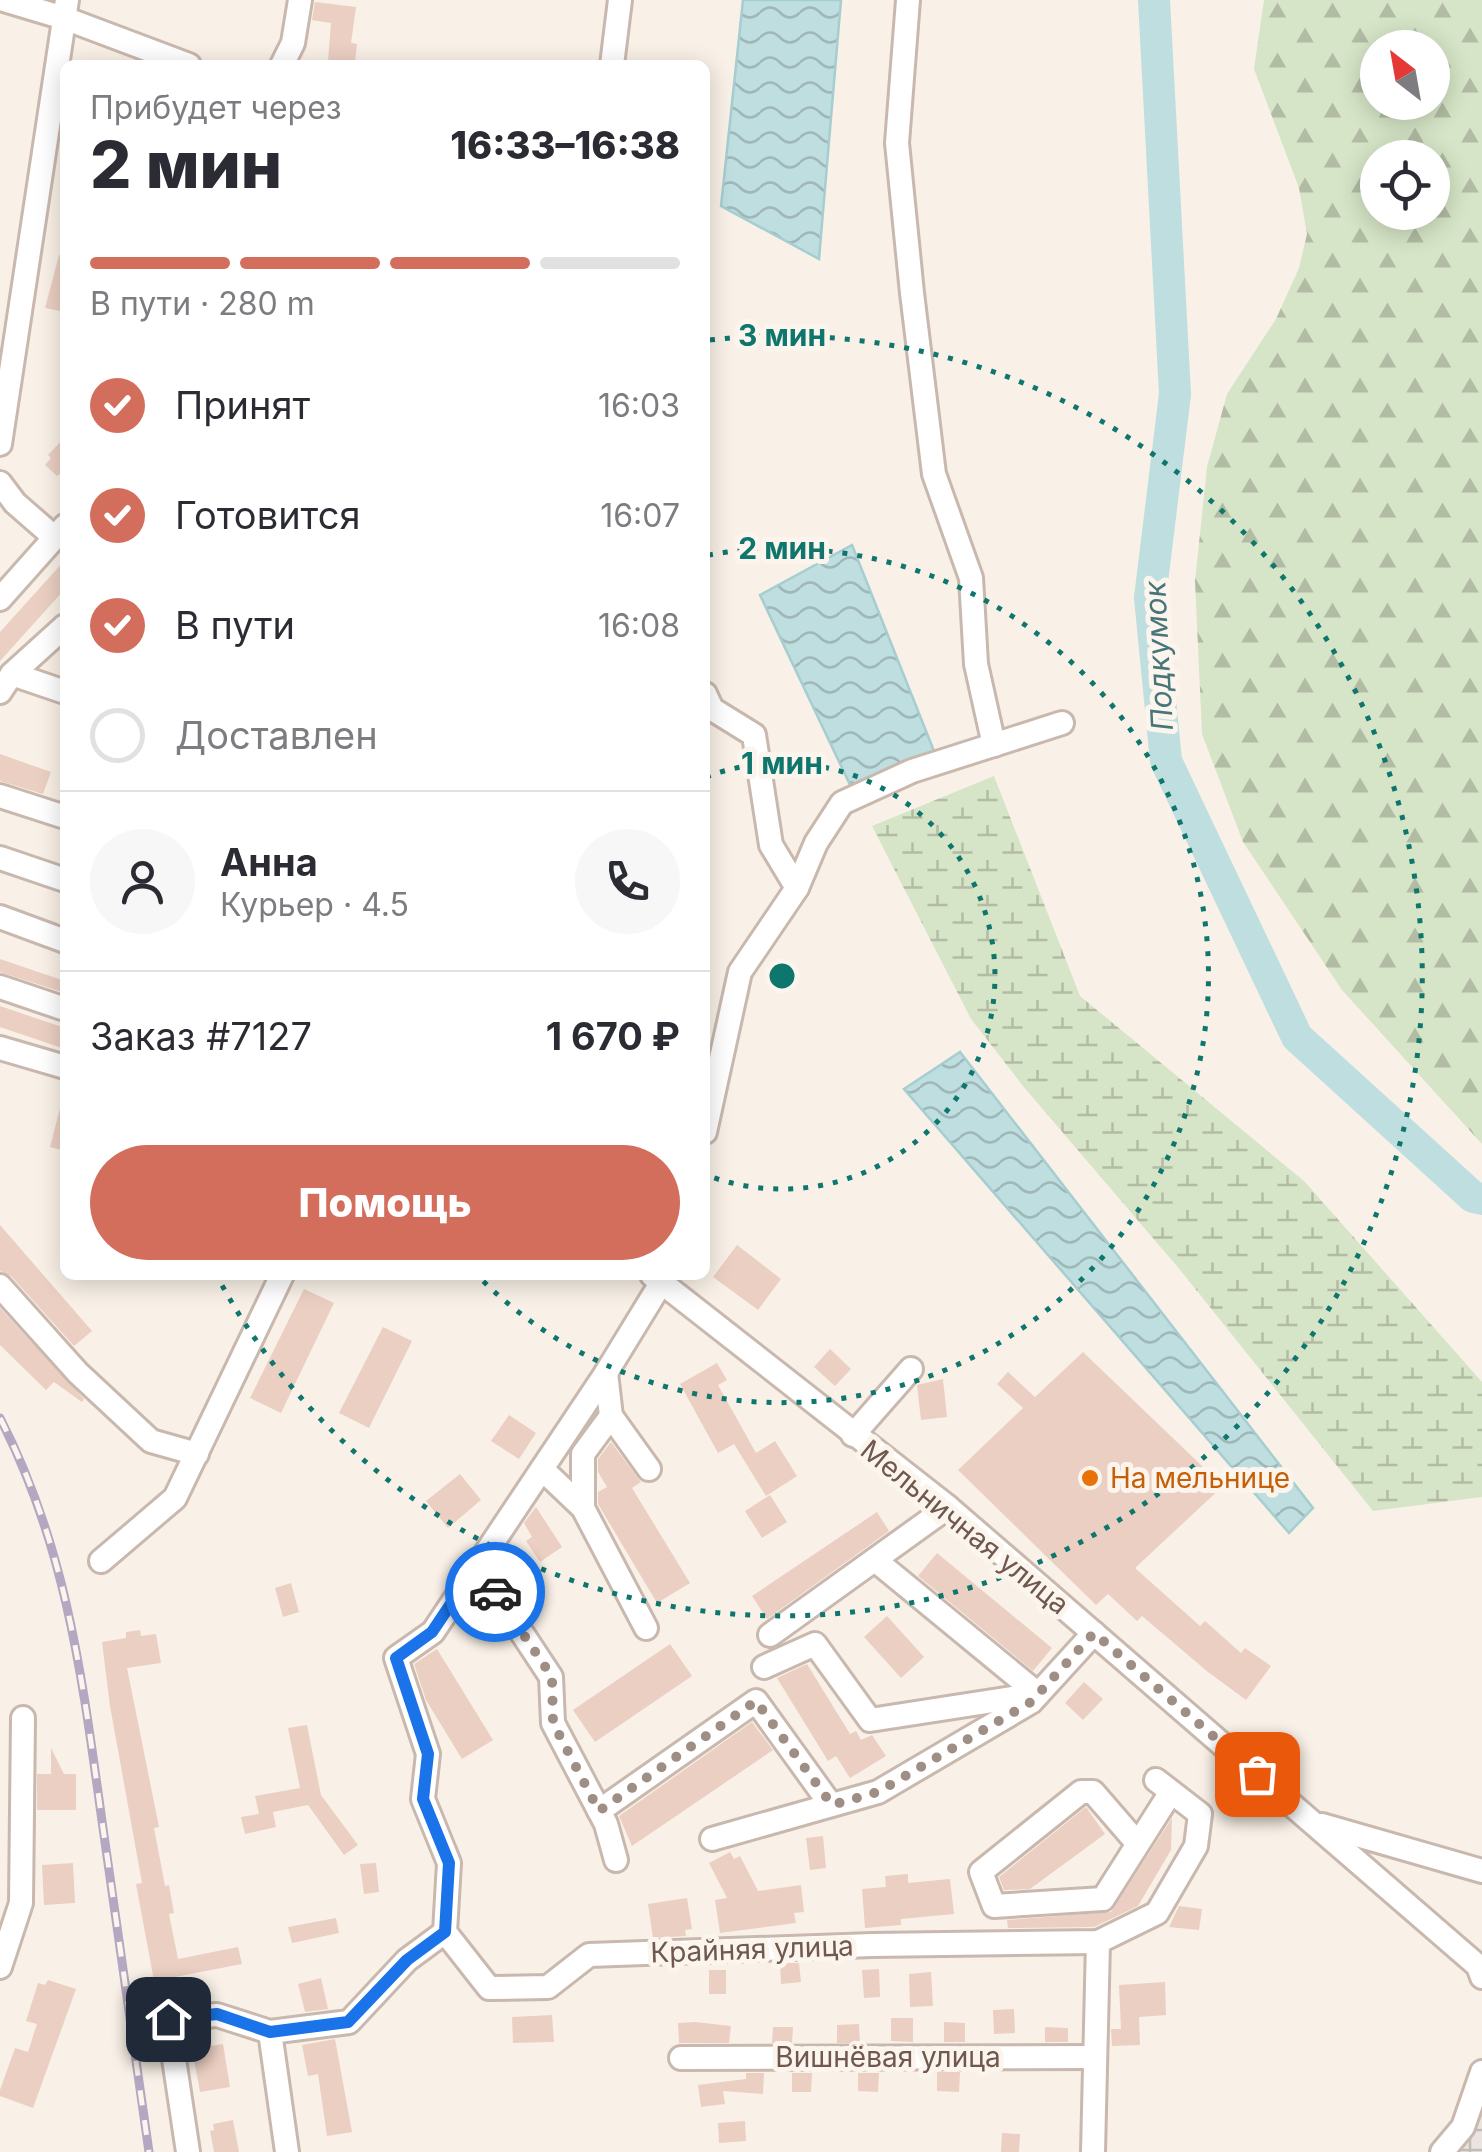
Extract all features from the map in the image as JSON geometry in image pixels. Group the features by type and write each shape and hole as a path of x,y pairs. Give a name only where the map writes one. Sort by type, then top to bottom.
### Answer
{"street":[{"path":"4,0 66,9 178,60"},
{"path":"284,60 293,43 300,0"},
{"path":"613,60 620,0"},
{"path":"908,0 897,142 912,294 934,474 971,578 976,664 994,745"},
{"path":"0,444 66,9"},
{"path":"0,483 15,503 60,532 0,599"},
{"path":"6,683 60,631"},
{"path":"6,683 60,691"},
{"path":"710,705 754,735 771,846 797,888"},
{"path":"710,1109 740,972 797,888 816,844 842,803 912,771 1062,723"},
{"path":"0,796 60,815"},
{"path":"0,858 60,878"},
{"path":"0,917 60,939"},
{"path":"0,987 60,1006"},
{"path":"0,1048 60,1066"},
{"path":"101,1561 175,1498 280,1280"},
{"name":"Мельничная улица","path":"445,1932 449,1863 423,1799 428,1754 396,1658 432,1632 546,1473 659,1280"},
{"name":"Мельничная улица","path":"662,1280 948,1508 1481,1966"},
{"path":"0,1286 78,1373 151,1441 197,1454"},
{"path":"853,1435 911,1369"},
{"path":"606,1373 611,1416 649,1469"},
{"path":"583,1508 583,1454 611,1416"},
{"path":"546,1473 583,1464"},
{"path":"546,1473 583,1508 646,1628"},
{"path":"770,1635 948,1508"},
{"path":"875,1560 1038,1694"},
{"path":"477,1565 552,1677 553,1723 606,1824 616,1860"},
{"path":"712,1839 878,1792 1031,1702 1094,1633"},
{"path":"764,1667 815,1644 870,1720 1038,1694"},
{"path":"599,1811 756,1701 832,1805"},
{"path":"0,1967 20,1903 22,1718"},
{"path":"1093,2152 1098,1942 1157,1913 1196,1846 1200,1814 1164,1786 1138,1844 1103,1899 994,1906 981,1872 1081,1792 1093,1792 1138,1844"},
{"path":"1312,1822 1482,1871"},
{"path":"188,2152 168,2019 217,2014 270,2032 348,2022 407,1960 445,1932"},
{"name":"Крайняя улица","path":"445,1932 488,1988 548,1987 589,1955 872,1944 1098,1942"},
{"path":"270,2032 288,2152"},
{"name":"Вишнёвая улица","path":"680,2058 1095,2057"},
{"path":"1442,2152 1464,2127 1482,2072"}],"shaded area":[{"path":"1482,2084 1482,2152 1459,2152"}],"green space":[{"path":"1264,0 1482,0 1482,1144 1342,990 1243,842 1202,734 1195,581 1207,467 1227,394 1276,319 1299,268 1307,234 1299,188 1254,69"},
{"path":"994,776 1080,996 1304,1181 1482,1382 1482,1497 1373,1511 1181,1271 971,1019 872,826"}],"water":[{"path":"743,0 841,0 819,259 721,206"},
{"path":"852,545 934,751 852,789 760,595"},
{"path":"960,1052 1313,1508 1289,1533 904,1089"}],"building":[{"path":"315,2 356,7 351,43 357,44 355,60 328,60 331,23 312,20"},
{"path":"59,255 60,255 60,311 45,308"},
{"path":"60,442 57,476 45,465 51,458 48,455"},
{"path":"60,566 60,595 0,661 0,632"},
{"path":"0,754 51,772 43,794 0,781"},
{"path":"0,959 60,979 60,991 0,972"},
{"path":"0,1006 60,1026 60,1047 0,1027"},
{"path":"60,1108 60,1150 50,1147"},
{"path":"0,1225 92,1331 74,1346 11,1276 0,1271"},
{"path":"737,1245 781,1279 758,1310 713,1277"},
{"path":"304,1289 334,1303 281,1413 250,1398"},
{"path":"0,1308 84,1399 82,1402 54,1382 46,1390 0,1345"},
{"path":"383,1327 412,1341 369,1428 339,1413"},
{"path":"830,1349 851,1369 835,1386 814,1367"},
{"name":"На мельнице","path":"1083,1352 1223,1486 1135,1568 1200,1626 1205,1621 1241,1653 1245,1648 1271,1666 1246,1700 1142,1616 1137,1621 1108,1594 1096,1605 958,1470 1023,1408 997,1384 1008,1372 1035,1397"},
{"path":"717,1363 727,1380 718,1385 756,1453 775,1441 797,1476 766,1496 734,1444 718,1453 680,1384"},
{"path":"943,1379 947,1417 921,1420 917,1385"},
{"path":"509,1415 536,1433 519,1459 491,1441"},
{"path":"611,1442 641,1482 632,1488 690,1583 657,1603 598,1504 598,1492 607,1487 598,1472 598,1459"},
{"path":"460,1474 481,1500 448,1528 426,1501"},
{"path":"770,1495 787,1522 762,1538 745,1511"},
{"path":"536,1507 562,1547 540,1562 526,1541 532,1537 524,1523"},
{"path":"877,1512 889,1531 767,1619 752,1596"},
{"path":"937,1553 1052,1648 1033,1671 918,1576"},
{"path":"291,1583 299,1612 283,1617 275,1588"},
{"path":"887,1616 924,1657 901,1678 864,1637"},
{"path":"140,1630 141,1636 156,1634 161,1663 127,1668 159,1827 154,1828 165,1886 169,1885 174,1913 169,1914 178,1959 238,1947 242,1964 154,1981 136,1884 142,1883 102,1642 126,1638 126,1632"},
{"path":"670,1644 692,1676 595,1742 573,1710"},
{"path":"437,1649 493,1740 462,1759 426,1700 414,1664"},
{"path":"807,1664 850,1734 856,1731 861,1740 872,1735 886,1756 850,1778 836,1756 828,1761 777,1678"},
{"path":"1084,1682 1103,1699 1083,1720 1065,1703"},
{"path":"752,1722 773,1750 632,1846 619,1816"},
{"path":"307,1725 321,1795 358,1845 344,1855 308,1805 273,1812 276,1827 245,1834 241,1817 259,1814 255,1796 300,1788 288,1728"},
{"path":"51,1748 64,1774 76,1774 76,1810 37,1810 37,1774 51,1774"},
{"path":"1086,1807 1105,1834 1030,1889 1004,1890 999,1877"},
{"path":"1172,1818 1171,1850 1138,1906 1094,1927 1008,1928 1007,1920 1111,1912"},
{"path":"823,1836 826,1868 810,1870 806,1838"},
{"path":"730,1852 734,1859 740,1856 758,1891 801,1885 804,1912 794,1913 796,1923 720,1933 715,1900 727,1898 709,1863"},
{"path":"73,1863 75,1903 44,1905 42,1865"},
{"path":"376,1863 379,1892 364,1894 360,1864"},
{"path":"908,1874 908,1883 950,1879 954,1914 901,1919 901,1925 865,1928 862,1889 886,1887 885,1876"},
{"path":"687,1898 692,1929 685,1930 686,1936 653,1938 648,1904"},
{"path":"1179,1906 1202,1909 1199,1930 1169,1927"},
{"path":"336,1918 339,1933 292,1943 288,1927"},
{"path":"780,1963 799,1963 801,1982 781,1984"},
{"path":"879,1969 880,1997 864,1998 862,1970"},
{"path":"709,1970 726,1970 726,1994 709,1994"},
{"path":"931,1972 933,2006 910,2007 909,1974"},
{"path":"321,1978 328,2009 305,2012 298,1984"},
{"path":"48,1980 76,1989 33,2108 0,2096 0,2090 15,2048 28,2052 37,2024 26,2021 38,1983 45,1985"},
{"path":"1165,1982 1166,2015 1139,2017 1140,2045 1112,2046 1111,2029 1121,2029 1119,1985"},
{"path":"1014,2009 1015,2033 994,2034 993,2010"},
{"path":"552,2015 554,2042 513,2043 512,2017"},
{"path":"891,2018 913,2018 913,2042 891,2041"},
{"path":"944,2022 965,2023 965,2042 944,2042"},
{"path":"678,2023 731,2026 729,2043 679,2043"},
{"path":"859,2024 860,2043 837,2043 837,2025"},
{"path":"773,2027 793,2027 792,2043 772,2043"},
{"path":"1045,2027 1068,2028 1068,2042 1045,2042"},
{"path":"335,2039 352,2132 327,2136 318,2074 308,2076 302,2045"},
{"path":"223,2044 230,2087 200,2092 192,2049"},
{"path":"937,2072 960,2072 959,2092 937,2091"},
{"path":"746,2073 764,2073 763,2094 723,2091 725,2104 701,2107 698,2085 746,2079"},
{"path":"792,2073 812,2073 811,2092 792,2092"},
{"path":"858,2073 879,2073 878,2092 858,2091"},
{"path":"233,2120 239,2152 214,2152 210,2131 214,2130 213,2124"},
{"path":"745,2121 746,2141 719,2143 718,2123"},
{"path":"1002,2133 1020,2134 1019,2152 1001,2152"}],"waterway":[{"name":"Подкумок","path":"1154,0 1175,394 1150,598 1166,761 1297,1037 1473,1197 1482,1199"}],"railway":[{"path":"0,1418 41,1516 69,1615 149,2152"}],"way so far":[{"path":"495,1592 552,1677 553,1723 599,1811 756,1701 832,1805 878,1792 1031,1702 1094,1633 1257,1774"}],"place":[{"name":"На мельнице","path":"1090,1478"}],"route":[{"path":"168,2019 217,2014 270,2032 348,2022 407,1960 445,1932 449,1863 423,1799 428,1754 396,1658 432,1632 477,1565 495,1592"}]}
